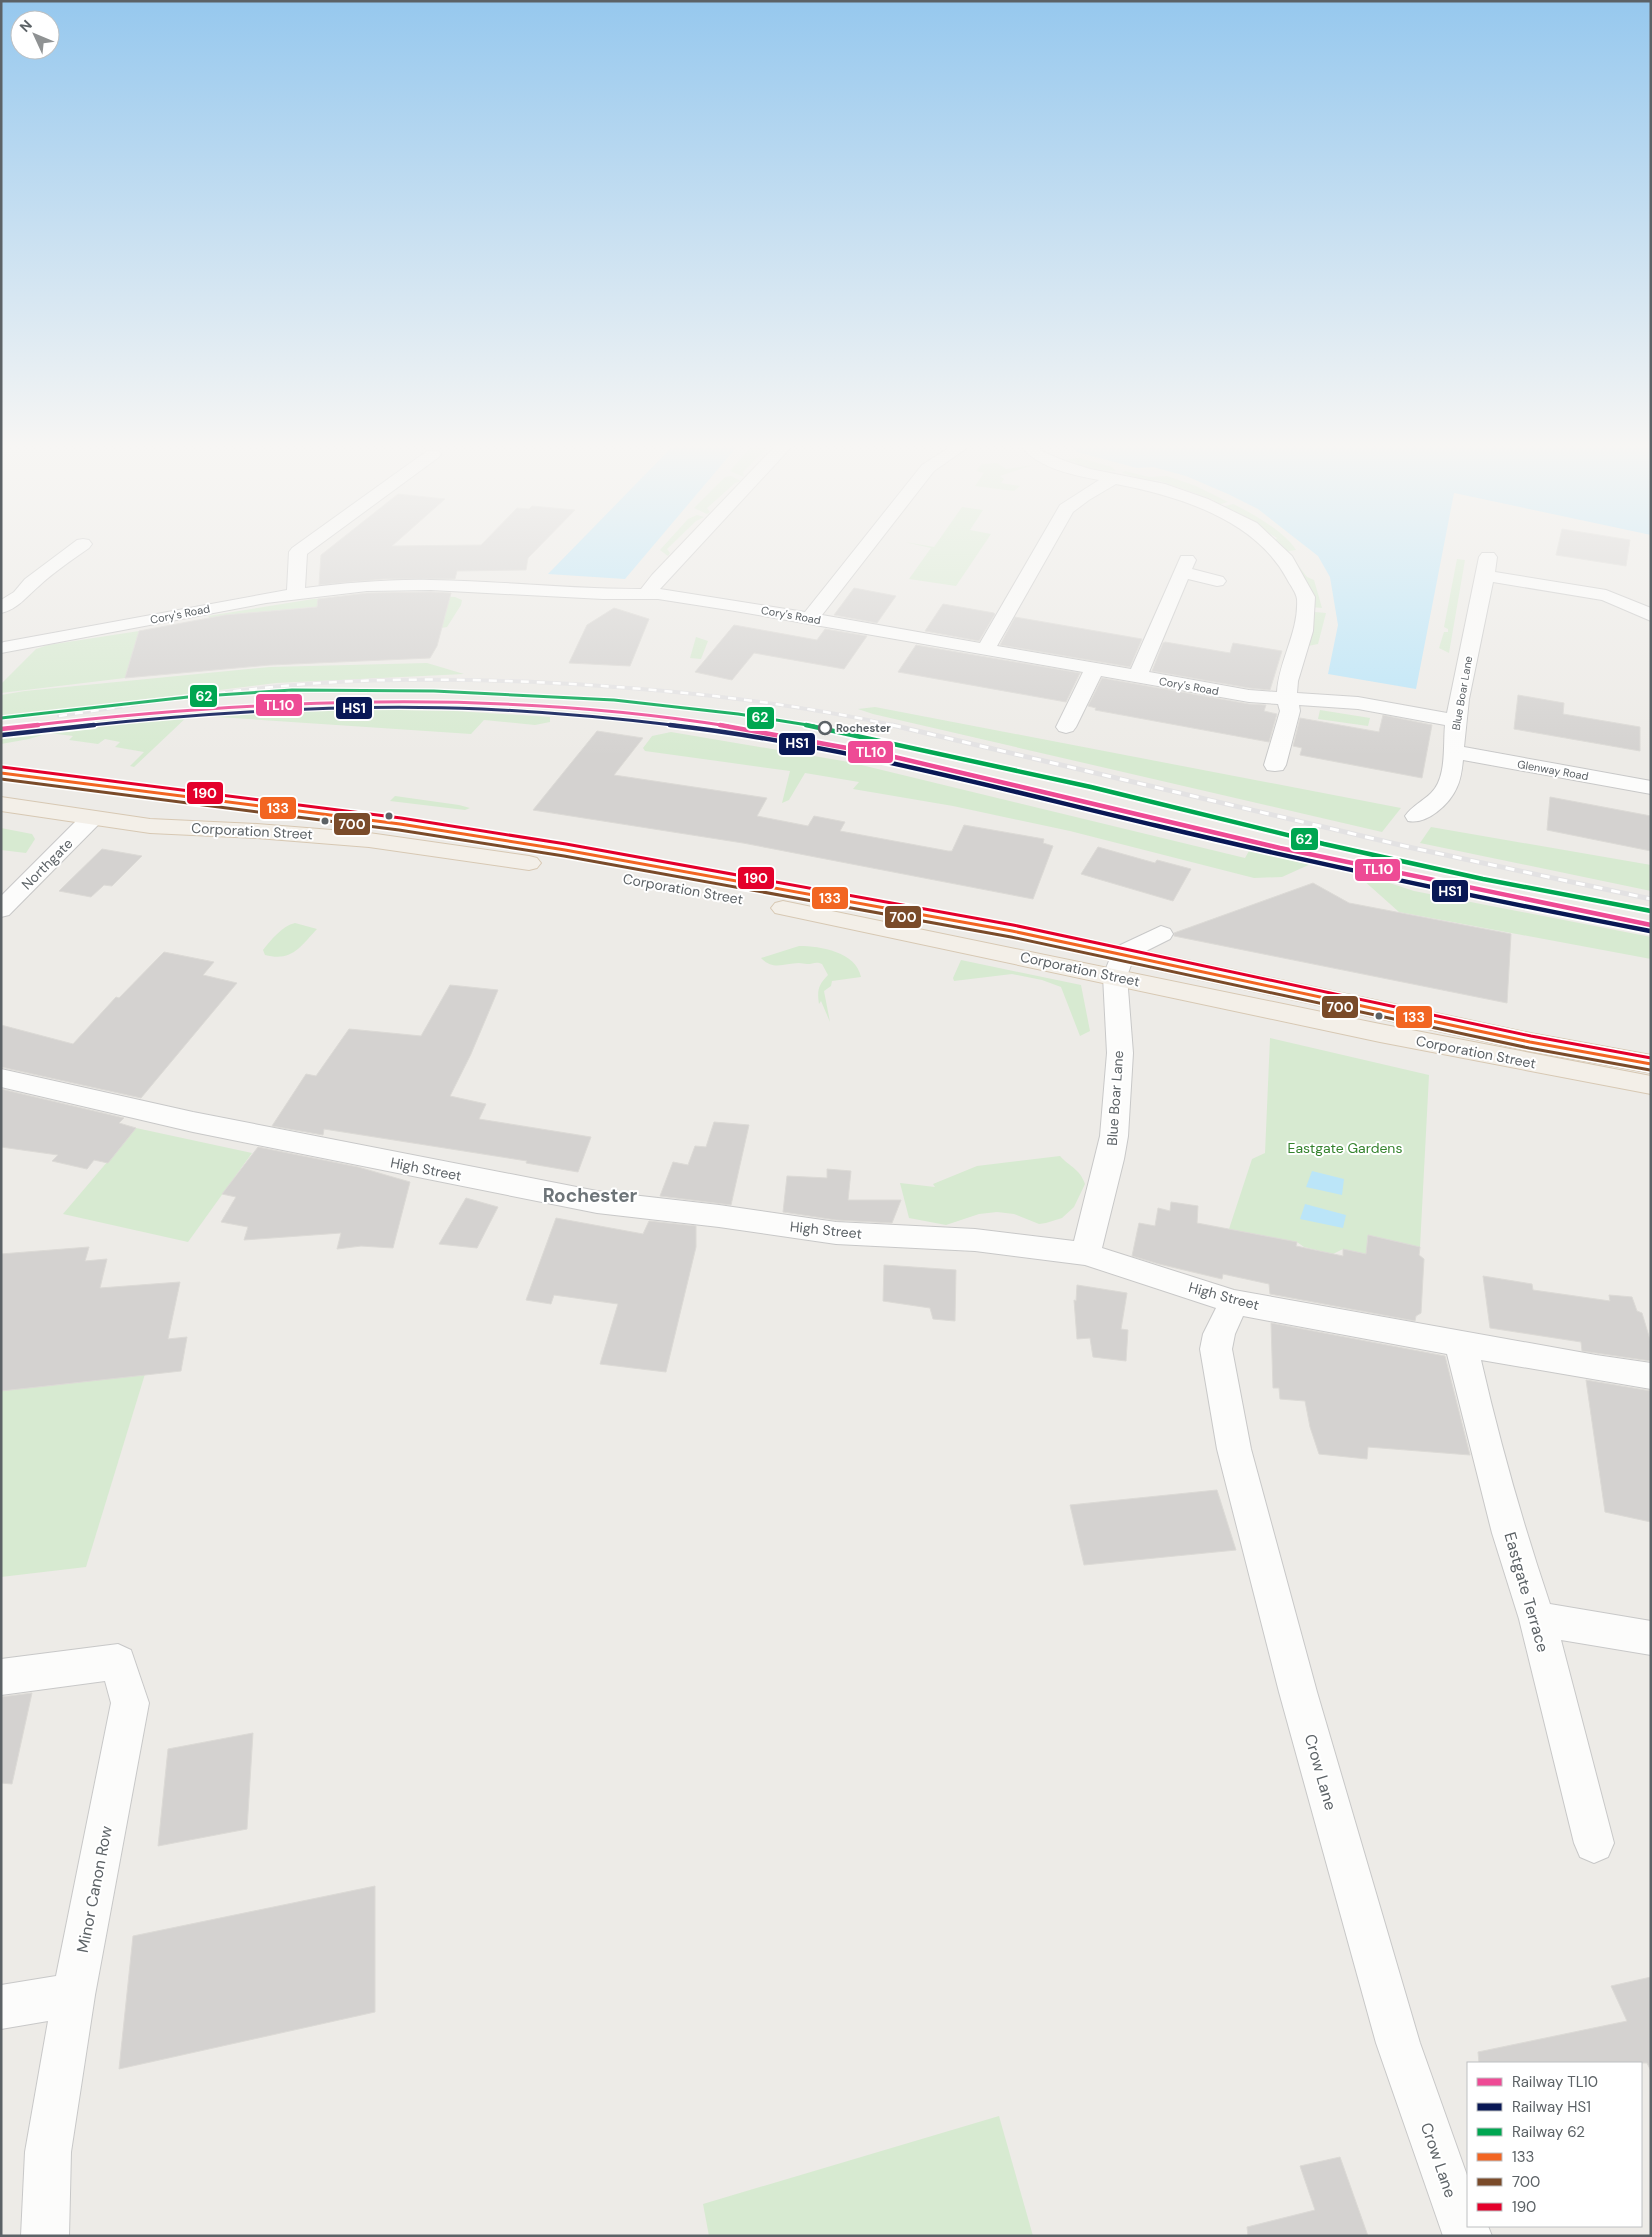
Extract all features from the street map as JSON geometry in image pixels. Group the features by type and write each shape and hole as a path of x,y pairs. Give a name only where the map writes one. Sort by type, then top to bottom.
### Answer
{"main road":[{"name":"Corporation Street","path":"1,773 476,835 928,915 1380,1033 1651,1085"},
{"path":"92,784 92,818"},
{"name":"Corporation Street","path":"1,804 150,826 329,836 467,853 1119,965 1651,1064"}],"street":[{"path":"1,608 20,596 31,584 79,547"},
{"path":"296,593 298,552 304,547"},
{"path":"651,594 650,588 688,547"},
{"path":"810,618 866,547"},
{"path":"986,649 1044,547"},
{"path":"1273,547 1286,560 1306,597 1304,631 1288,681 1287,700 1290,711 1275,765"},
{"path":"1137,676 1184,566 1217,581"},
{"name":"Blue Boar Lane","path":"1416,816 1444,792 1455,752 1455,721 1487,567 1602,594 1651,615"},
{"name":"Cory's Road","path":"2,647 296,593 367,586 431,585 603,594 651,594 691,598 810,618 1249,696 1287,700 1318,699 1358,702 1455,721"},
{"path":"1066,727 1094,669"},
{"name":"Glenway Road","path":"1455,752 1651,788"},
{"name":"Northgate","path":"1,910 92,818"},
{"path":"1119,965 1161,934"},
{"name":"Blue Boar Lane","path":"1085,1254 1110,1159 1114,1136 1120,1053 1119,965"},
{"name":"High Street","path":"1,1078 193,1122 597,1202 719,1216 836,1233 975,1240 1085,1254 1234,1302 1651,1376"},
{"name":"Crow Lane","path":"1234,1302 1219,1334 1216,1349 1234,1449 1298,1692 1398,2043 1459,2218 1469,2236"},
{"name":"Eastgate Terrace","path":"1457,1342 1464,1356 1477,1414 1509,1533 1536,1619 1594,1842"},
{"path":"1536,1619 1651,1638"},
{"name":"Minor Canon Row","path":"1,1677 118,1662 130,1703 74,1995 48,2152 45,2236"},
{"path":"1,2007 74,1995"}],"green space":[{"path":"662,547 669,547 667,549 670,553 668,556 660,550"},
{"path":"928,547 982,547 956,586 909,579 931,548"},
{"path":"1278,547 1294,547 1296,550 1283,552"},
{"path":"1291,556 1307,577 1314,580 1322,608 1311,607 1308,585 1289,557"},
{"path":"1457,559 1465,560 1449,653 1439,648 1444,632 1448,632 1448,629 1444,627"},
{"path":"392,594 455,597 462,600 461,605 447,627 441,628 447,607 312,607 210,618 208,616 313,599"},
{"path":"1315,612 1326,613 1318,644 1308,646"},
{"path":"139,631 125,678 1,693 1,684 36,649 48,645"},
{"path":"696,637 708,641 701,659 690,658"},
{"path":"427,663 464,674 276,683 1,717 1,695 25,691 270,667"},
{"path":"401,704 399,710 455,711 550,717 550,722 535,725 484,720 471,734 189,715 134,767 130,766 144,752 115,747 120,742 105,739 98,744 69,740 73,736 49,733 1,744 1,731 101,719 251,708"},
{"path":"875,707 1401,808 1382,832 858,709"},
{"path":"1320,710 1370,718 1368,726 1318,719"},
{"path":"671,732 849,762 1245,858 1249,851 1315,862 1282,877 1254,878 1070,831 953,806 853,789 859,782 805,773 789,800 782,803 790,771 645,751 643,748 652,736"},
{"path":"395,796 470,808 465,810 390,801"},
{"path":"1431,827 1651,865 1651,891 1420,843"},
{"path":"1,828 32,834 35,839 26,853 1,850"},
{"path":"1353,871 1414,891 1651,937 1651,959 1399,912"},
{"path":"295,923 317,929 300,947 289,955 274,957 265,955 263,950 273,938 281,930"},
{"path":"799,946 817,947 836,952 845,956 858,968 861,977 832,981 831,986 824,991 830,1022 821,1001 819,1004 819,988 828,975 822,964 775,965 761,958"},
{"path":"961,960 1081,985 1090,1031 1080,1036 1061,987 1042,980 1012,974 954,981 953,978"},
{"name":"Eastgate Gardens","path":"1270,1038 1429,1075 1420,1247 1368,1235 1366,1254 1343,1249 1333,1254 1304,1247 1297,1242 1229,1229 1252,1159 1265,1153"},
{"path":"136,1128 252,1153 188,1242 63,1214"},
{"path":"1060,1156 1078,1171 1085,1184 1074,1207 1062,1218 1039,1224 1014,1214 997,1212 979,1214 946,1225 909,1218 900,1183 935,1187 933,1184 977,1166"},
{"path":"145,1374 86,1567 1,1577 1,1391"},
{"path":"999,2116 1033,2236 709,2236 703,2204"}],"water":[{"path":"574,547 652,547 625,579 548,574"},
{"path":"1307,547 1443,547 1416,689 1328,674 1338,625 1330,577 1318,556"},
{"path":"1312,1171 1344,1179 1342,1195 1306,1187"},
{"path":"1305,1204 1346,1215 1343,1228 1300,1219"}],"building":[{"path":"331,547 538,547 528,558 526,570 457,571 455,579 384,579 319,585 321,555"},
{"path":"1558,547 1629,547 1626,566 1556,555"},
{"path":"854,588 896,596 877,623 834,615"},
{"path":"367,593 451,593 437,646 430,658 270,665 125,678 139,631 225,615 317,607 318,599"},
{"path":"943,604 995,614 979,641 925,631"},
{"path":"614,608 649,619 630,666 569,663 587,625"},
{"path":"1015,617 1142,639 1130,667 1000,645"},
{"path":"734,625 817,640 825,629 867,636 844,669 754,653 732,680 695,672"},
{"path":"1165,642 1230,653 1233,643 1282,651 1270,690 1152,671"},
{"path":"916,645 1080,673 1066,702 898,672"},
{"path":"1102,678 1249,704 1266,705 1264,711 1277,714 1269,742 1095,710 1096,708 1088,706"},
{"path":"1518,695 1564,703 1563,714 1640,727 1640,751 1514,729"},
{"path":"1383,715 1432,725 1422,778 1300,755 1302,748 1293,746 1300,718 1379,732"},
{"path":"597,731 643,738 614,775 767,798 757,816 808,826 814,816 845,822 840,831 948,851 952,851 964,825 1044,839 1043,843 1053,846 1033,899 743,843 533,810"},
{"path":"1550,797 1651,816 1651,851 1547,830"},
{"path":"1098,847 1155,863 1157,860 1191,869 1173,901 1081,874"},
{"path":"102,849 142,856 112,886 104,885 91,897 59,891"},
{"path":"1313,883 1349,903 1511,934 1507,1003 1174,936 1174,933"},
{"path":"164,952 214,962 203,975 237,983 141,1098 1,1067 1,1025 73,1044 116,997 119,998"},
{"path":"450,985 498,990 471,1054 450,1096 486,1104 479,1119 591,1137 578,1172 526,1163 527,1161 324,1129 323,1135 272,1126 306,1074 316,1076 349,1029 421,1036"},
{"path":"1,1089 124,1118 119,1123 136,1128 108,1163 94,1160 87,1169 52,1161 58,1155 1,1147"},
{"path":"714,1122 749,1125 731,1205 660,1196 673,1162 688,1165 695,1146 706,1147"},
{"path":"258,1147 358,1167 410,1182 393,1248 361,1246 337,1249 341,1233 244,1240 248,1227 221,1222 236,1197 222,1194"},
{"path":"827,1169 851,1171 848,1200 901,1200 892,1223 836,1220 783,1212 787,1176 827,1178"},
{"path":"466,1198 498,1207 477,1248 439,1244"},
{"path":"1171,1202 1198,1206 1197,1223 1297,1242 1296,1246 1343,1256 1343,1249 1366,1254 1368,1235 1420,1247 1419,1255 1424,1259 1421,1313 1416,1316 1415,1321 1270,1294 1269,1284 1223,1274 1222,1279 1132,1256 1139,1223 1155,1226 1158,1208 1170,1211"},
{"path":"556,1218 643,1234 649,1221 696,1226 696,1247 666,1372 600,1364 618,1304 554,1295 551,1304 526,1300"},
{"path":"89,1247 85,1261 107,1259 100,1288 180,1282 168,1339 187,1337 181,1371 1,1391 1,1254"},
{"path":"884,1265 956,1270 955,1321 933,1319 930,1308 883,1301"},
{"path":"1483,1276 1532,1284 1533,1290 1610,1301 1609,1295 1632,1297 1637,1311 1642,1313 1651,1343 1651,1361 1582,1351 1581,1342 1490,1328"},
{"path":"1077,1285 1127,1293 1121,1329 1128,1330 1126,1361 1093,1357 1090,1338 1077,1339 1074,1300 1076,1301"},
{"path":"1271,1323 1445,1356 1470,1455 1368,1447 1367,1459 1319,1454 1310,1427 1305,1401 1280,1399 1279,1388 1273,1388"},
{"path":"1586,1380 1651,1391 1651,1522 1605,1512"},
{"path":"1217,1490 1236,1550 1084,1565 1070,1505"},
{"path":"32,1693 12,1784 1,1783 1,1697"},
{"path":"253,1733 247,1829 158,1846 168,1749"},
{"path":"375,1886 375,2012 119,2069 133,1936"},
{"path":"1651,1977 1651,2071 1647,2063 1642,2062 1479,2062 1478,2052 1627,2021 1611,1986"},
{"path":"1340,2157 1368,2236 1248,2236 1247,2227 1315,2210 1300,2166"}],"railway":[{"path":"59,716 189,697 320,683 378,680 465,680 553,683 726,697 854,717 897,726"},
{"path":"892,725 1413,848 1651,899"}],"rail line":[{"name":"62","path":"1,718 188,697 292,690 434,691 614,700 738,714 820,727 1091,787 1324,844 1483,879 1651,911"},
{"name":"TL10","path":"1,729 183,710 362,702 540,706 631,714 722,725 886,755 1280,848 1465,888 1651,925"},
{"name":"HS1","path":"2,735 168,718 334,708 513,710 681,726 769,738 881,760 1280,854 1464,894 1650,931"}],"transit line":[{"name":"190","path":"2,767 401,818 566,844 1013,925 1531,1036 1651,1058"},
{"name":"133","path":"1,773 400,824 565,850 1012,931 1530,1042 1651,1064"},
{"name":"700","path":"1,779 399,830 564,856 1011,937 1529,1048 1650,1070"}],"place":[{"name":"Rochester","path":"825,728"}],"district":[{"name":"Rochester","path":"590,1195"}]}
